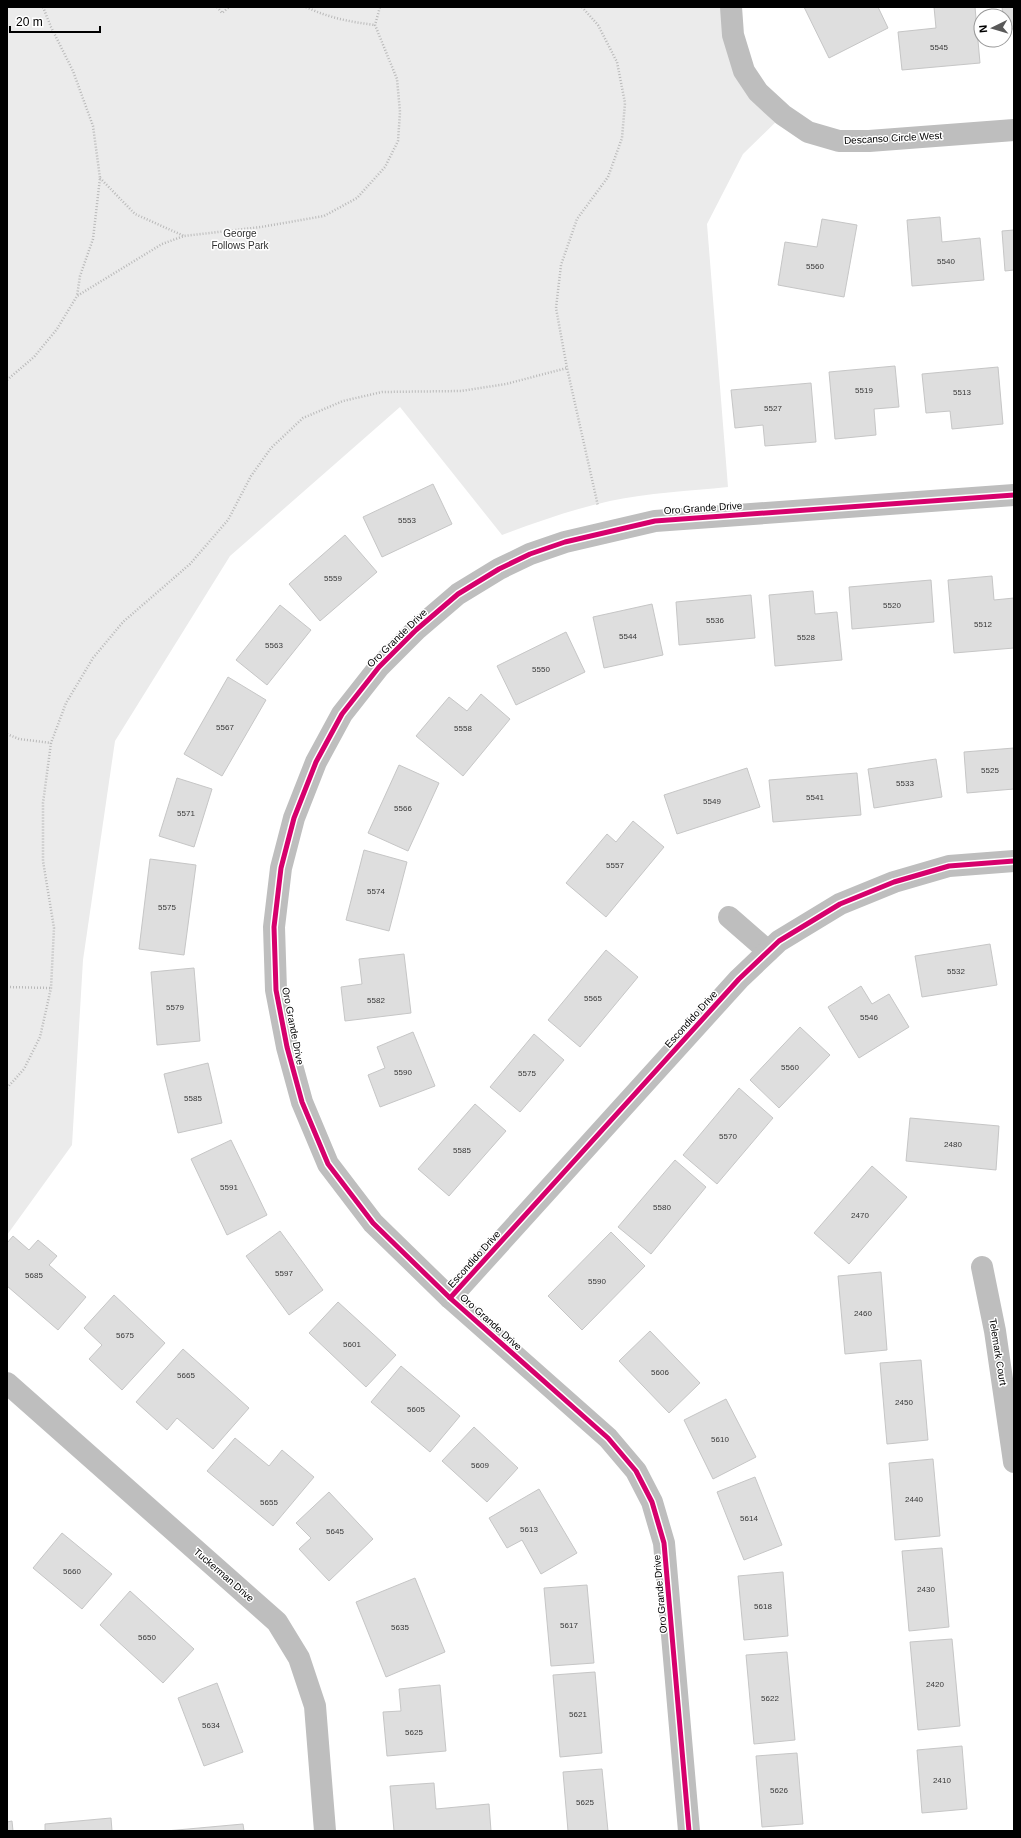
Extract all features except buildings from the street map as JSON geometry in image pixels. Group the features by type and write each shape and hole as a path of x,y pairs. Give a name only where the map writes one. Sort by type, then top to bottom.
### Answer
{"street":[{"name":"Descanso Circle West","path":"730,7 733,35 744,70 758,92 783,115 808,132 839,141 869,141 1014,130"},
{"name":"Oro Grande Drive","path":"690,1831 664,1543 652,1502 636,1471 608,1438 450,1298 368,1217 328,1164 302,1102 287,1047 276,990 274,927 281,868 294,818 316,762 342,714 379,667 416,630 458,594 499,569 530,554 558,544 655,521 1014,495"},
{"name":"Escondido Drive","path":"450,1298 739,979 780,941 840,904 894,882 949,866 1014,861"},
{"path":"729,917 768,951"},
{"name":"Telemark Court","path":"982,1268 995,1331 1014,1462"},
{"name":"Tuckerman Drive","path":"7,1383 277,1622 299,1658 315,1706 325,1831"}],"path":[{"path":"7,380 34,357 57,329 77,296 80,276 93,239 100,178 93,126 73,71 51,27 43,7"},
{"path":"217,7 222,13 229,7"},
{"path":"306,7 318,13 345,22 375,25"},
{"path":"77,296 162,244 184,236 261,227 324,216 357,198 385,167 398,141 400,112 397,79 375,25 380,7"},
{"path":"582,7 598,25 617,62 625,103 622,138 608,177 577,219 561,265 556,308 567,368 604,532"},
{"path":"100,178 135,214 184,236"},
{"path":"7,1088 24,1068 40,1037 51,988 54,928 43,861 43,803 51,743 66,703 93,658 123,622 190,564 228,520 251,476 271,448 303,418 343,401 382,392 461,391 506,384 567,368"},
{"path":"7,734 19,739 51,743"},
{"path":"7,987 51,988"}],"green space":[{"name":"George Follows Park","path":"7,7 731,7 733,35 783,115 743,154 707,224 728,487 624,498 569,512 502,535 400,407 230,556 115,741 83,960 72,1145 7,1235"}],"cycle path":[{"path":"689,1831 664,1543 652,1502 636,1471 608,1438 450,1298 373,1223 328,1164 302,1102 287,1047 276,990 274,927 281,868 294,818 316,762 342,714 379,667 416,630 458,594 499,569 530,554 565,542 655,521 1014,495"},
{"path":"450,1298 739,979 779,941 840,904 894,882 949,866 1014,861"}]}
